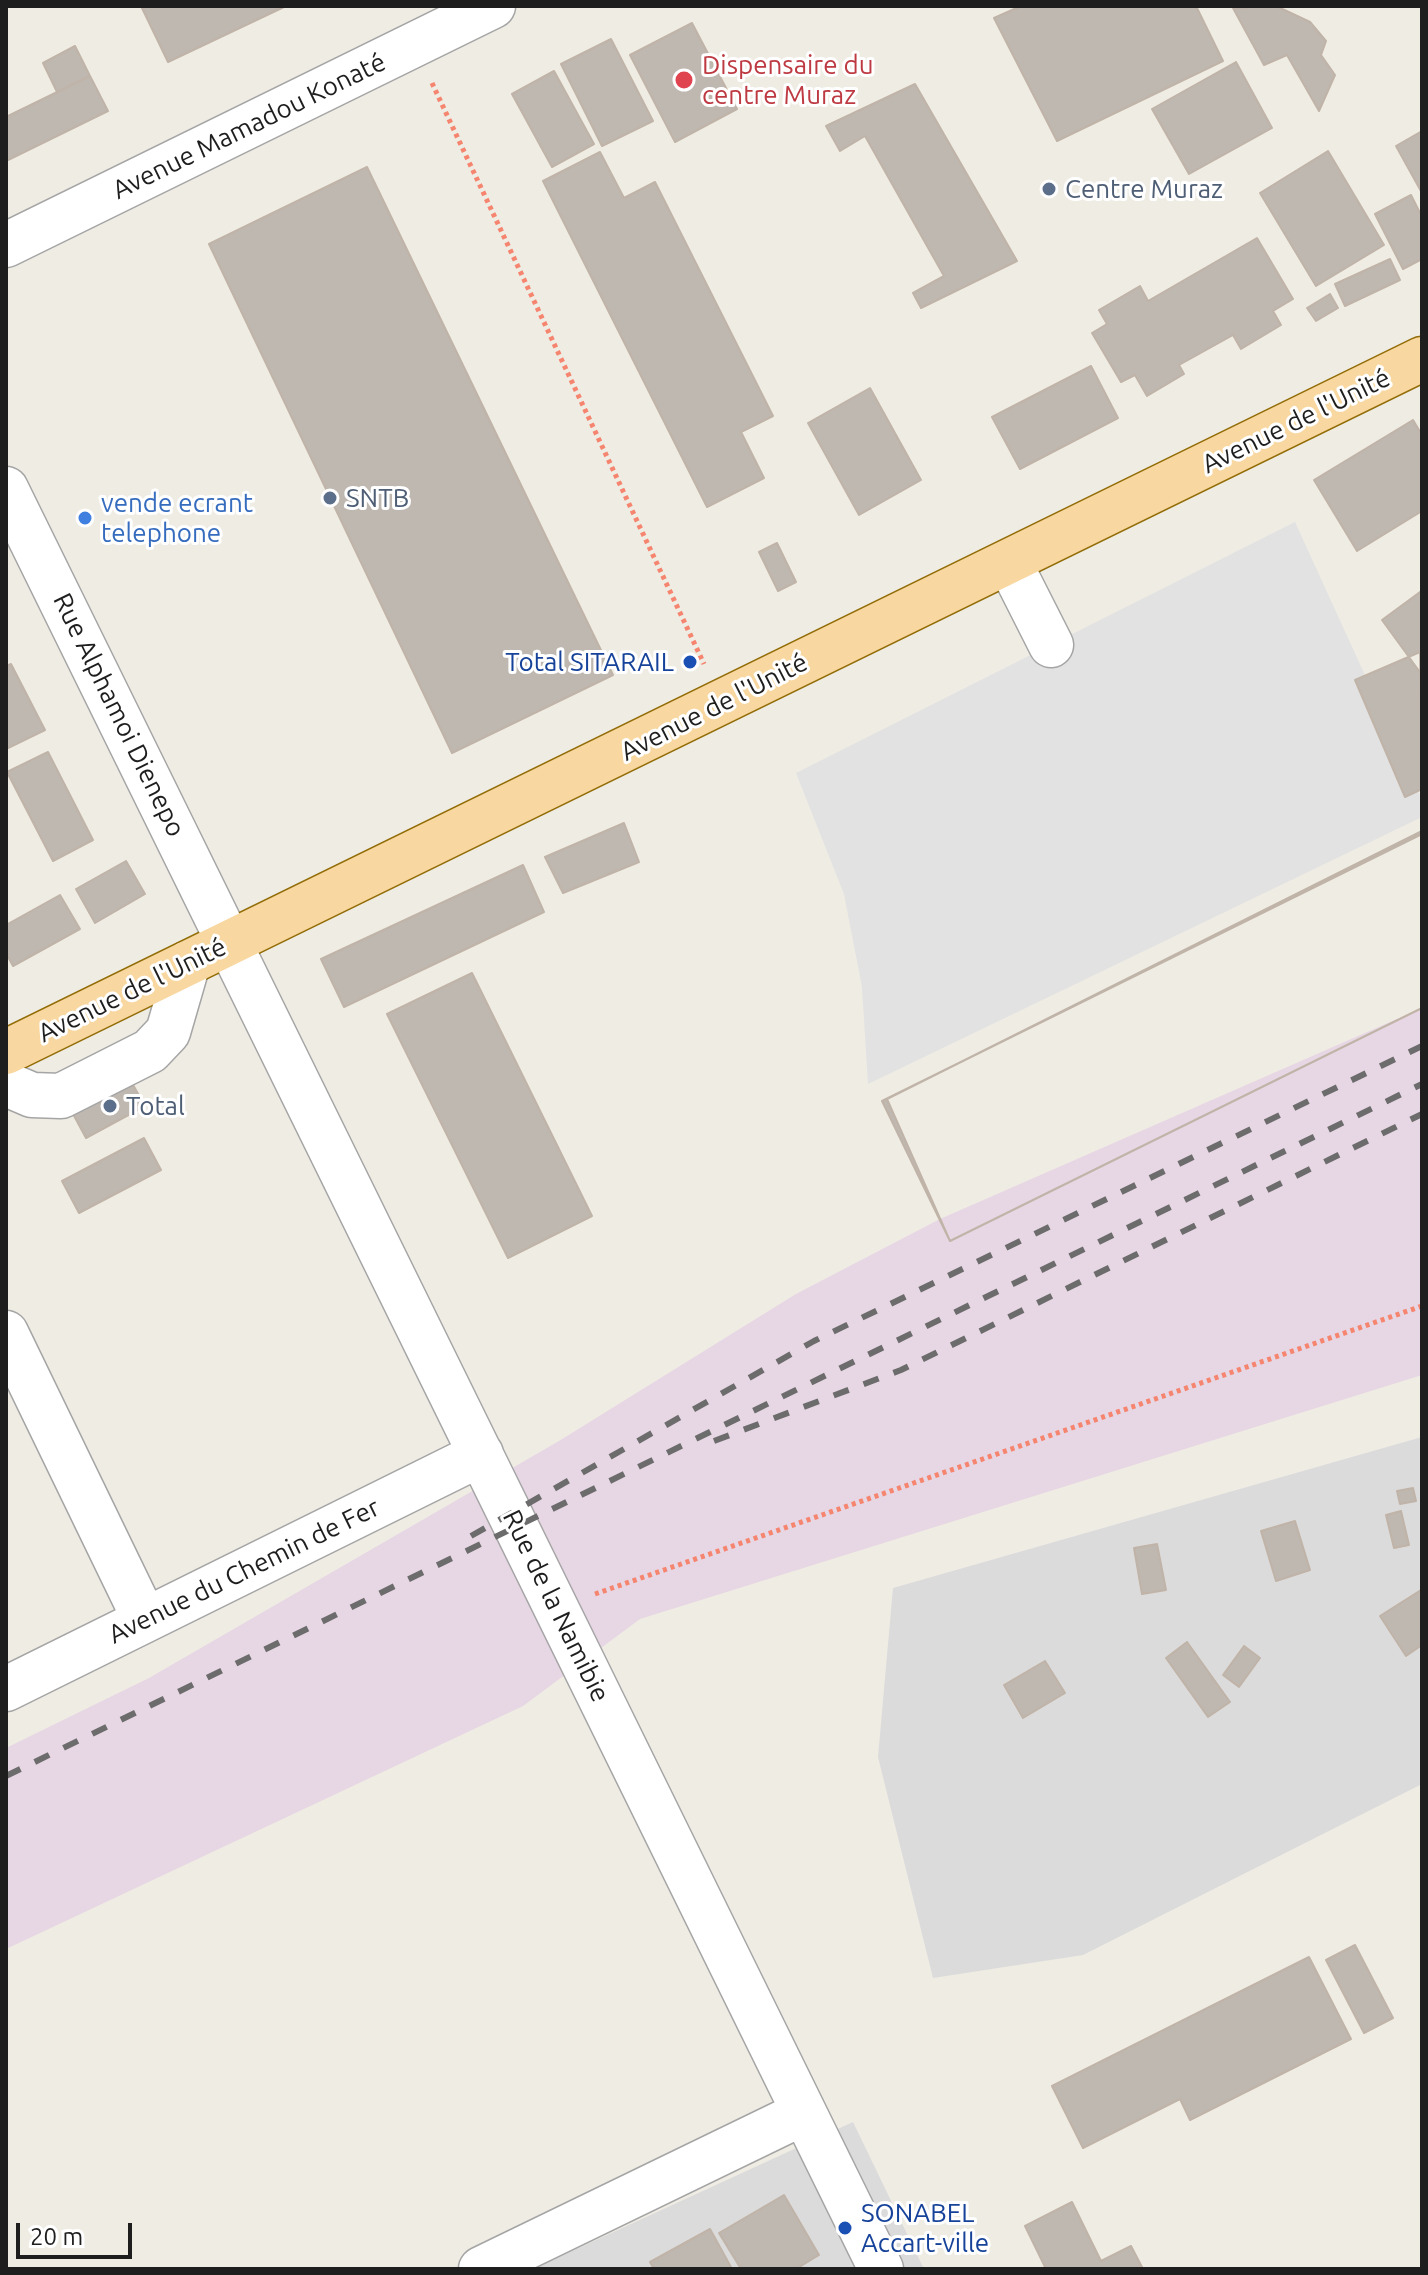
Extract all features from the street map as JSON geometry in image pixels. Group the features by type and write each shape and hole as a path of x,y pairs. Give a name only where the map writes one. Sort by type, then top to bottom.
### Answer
{"main road":[{"name":"Avenue de l'Unité","path":"6,1052 1422,359"}],"street":[{"name":"Avenue Mamadou Konaté","path":"6,245 493,6"},
{"name":"Rue Alphamoi Dienepo","path":"6,489 231,941"},
{"path":"1009,562 1051,645"},
{"name":"Rue de la Namibie","path":"231,941 881,2269"},
{"path":"6,1084 32,1095 61,1096 150,1051 168,1032 188,963"},
{"path":"6,1333 145,1620"},
{"name":"Avenue du Chemin de Fer","path":"6,1689 481,1454"},
{"path":"488,2268 803,2113"}],"path":[{"path":"414,44 722,703"},
{"path":"557,1608 1422,1306"}],"shaded area":[{"path":"1295,522 1422,800 1422,817 868,1084 862,987 844,894 796,773"},
{"path":"1422,1008 1422,1375 640,1619 523,1706 6,1949 6,1748 149,1678 559,1441 796,1294 940,1219"},
{"path":"1422,1437 1422,1784 1083,1955 933,1978 878,1757 893,1588"},
{"path":"853,2122 924,2269 533,2269"}],"building":[{"path":"141,6 283,6 284,7 168,62"},
{"path":"1021,6 1196,6 1223,61 1057,141 994,18"},
{"path":"1276,6 1310,22 1326,41 1321,55 1335,75 1319,111 1287,55 1264,65 1233,8"},
{"path":"692,23 737,109 675,142 630,55"},
{"path":"611,39 653,121 602,146 561,64"},
{"path":"75,46 90,76 57,92 43,63"},
{"path":"1236,62 1272,128 1189,174 1152,109"},
{"path":"554,71 594,144 552,167 512,94"},
{"path":"90,76 108,111 6,161 6,117"},
{"path":"915,84 1017,261 921,308 913,293 944,276 865,136 840,151 826,126"},
{"path":"1422,131 1422,193 1396,146"},
{"path":"1328,151 1384,245 1316,286 1260,193"},
{"path":"600,152 624,198 655,182 773,416 741,432 764,478 707,507 543,181"},
{"path":"367,167 613,675 452,753 209,244"},
{"path":"1411,195 1422,217 1422,259 1403,269 1375,214"},
{"path":"1257,238 1293,299 1273,311 1281,325 1241,349 1233,335 1179,365 1184,374 1147,396 1135,375 1121,382 1092,333 1107,324 1099,310 1140,286 1148,301"},
{"path":"1390,259 1400,280 1345,306 1335,284"},
{"path":"1330,294 1338,308 1316,321 1307,308"},
{"path":"1091,366 1118,418 1020,469 992,417"},
{"path":"870,388 921,480 859,515 808,423"},
{"path":"1413,420 1422,435 1422,511 1357,551 1314,480"},
{"path":"777,543 796,582 778,591 759,552"},
{"path":"1420,592 1422,596 1422,675 1382,620"},
{"path":"1420,652 1422,789 1405,797 1355,680"},
{"path":"11,664 45,730 6,749 6,666"},
{"path":"48,752 93,840 53,861 7,772"},
{"path":"624,823 639,862 563,893 545,857"},
{"path":"1422,831 1422,1008 950,1241 887,1099"},
{"path":"1422,834 1422,1008 950,1241 882,1101"},
{"path":"126,861 145,894 95,923 76,889"},
{"path":"523,865 544,912 344,1007 321,959"},
{"path":"60,895 80,929 13,966 6,953 6,925"},
{"path":"472,973 592,1216 508,1258 387,1014"},
{"path":"124,1069 145,1106 86,1138 66,1101"},
{"path":"144,1138 161,1170 79,1213 62,1181"},
{"path":"1413,1488 1416,1501 1400,1504 1397,1491"},
{"path":"1401,1511 1409,1545 1394,1548 1386,1515"},
{"path":"1295,1521 1310,1570 1276,1581 1261,1531"},
{"path":"1157,1544 1166,1590 1142,1594 1134,1548"},
{"path":"1421,1590 1422,1645 1406,1656 1380,1616"},
{"path":"1187,1642 1230,1702 1208,1717 1166,1658"},
{"path":"1244,1646 1260,1658 1239,1687 1223,1675"},
{"path":"1045,1661 1065,1693 1023,1718 1004,1685"},
{"path":"1355,1945 1393,2018 1364,2033 1326,1960"},
{"path":"1309,1957 1351,2039 1190,2120 1180,2099 1083,2148 1052,2086"},
{"path":"784,2195 819,2255 796,2269 741,2269 719,2233"},
{"path":"1072,2202 1101,2261 1131,2246 1143,2269 1046,2269 1025,2226"},
{"path":"710,2229 732,2269 654,2269 650,2262"}],"railway":[{"path":"471,1536 814,1341 1422,1046"},
{"path":"6,1776 1422,1084"},
{"path":"714,1441 901,1370 1422,1114"}],"place":[{"name":"Dispensaire du centre Muraz","path":"684,80"},
{"name":"Centre Muraz","path":"1049,189"},
{"name":"SNTB","path":"330,498"},
{"name":"vende ecrant telephone","path":"85,518"},
{"name":"Total SITARAIL","path":"690,662"},
{"name":"Total","path":"110,1106"},
{"name":"SONABEL Accart-ville","path":"845,2228"}]}
